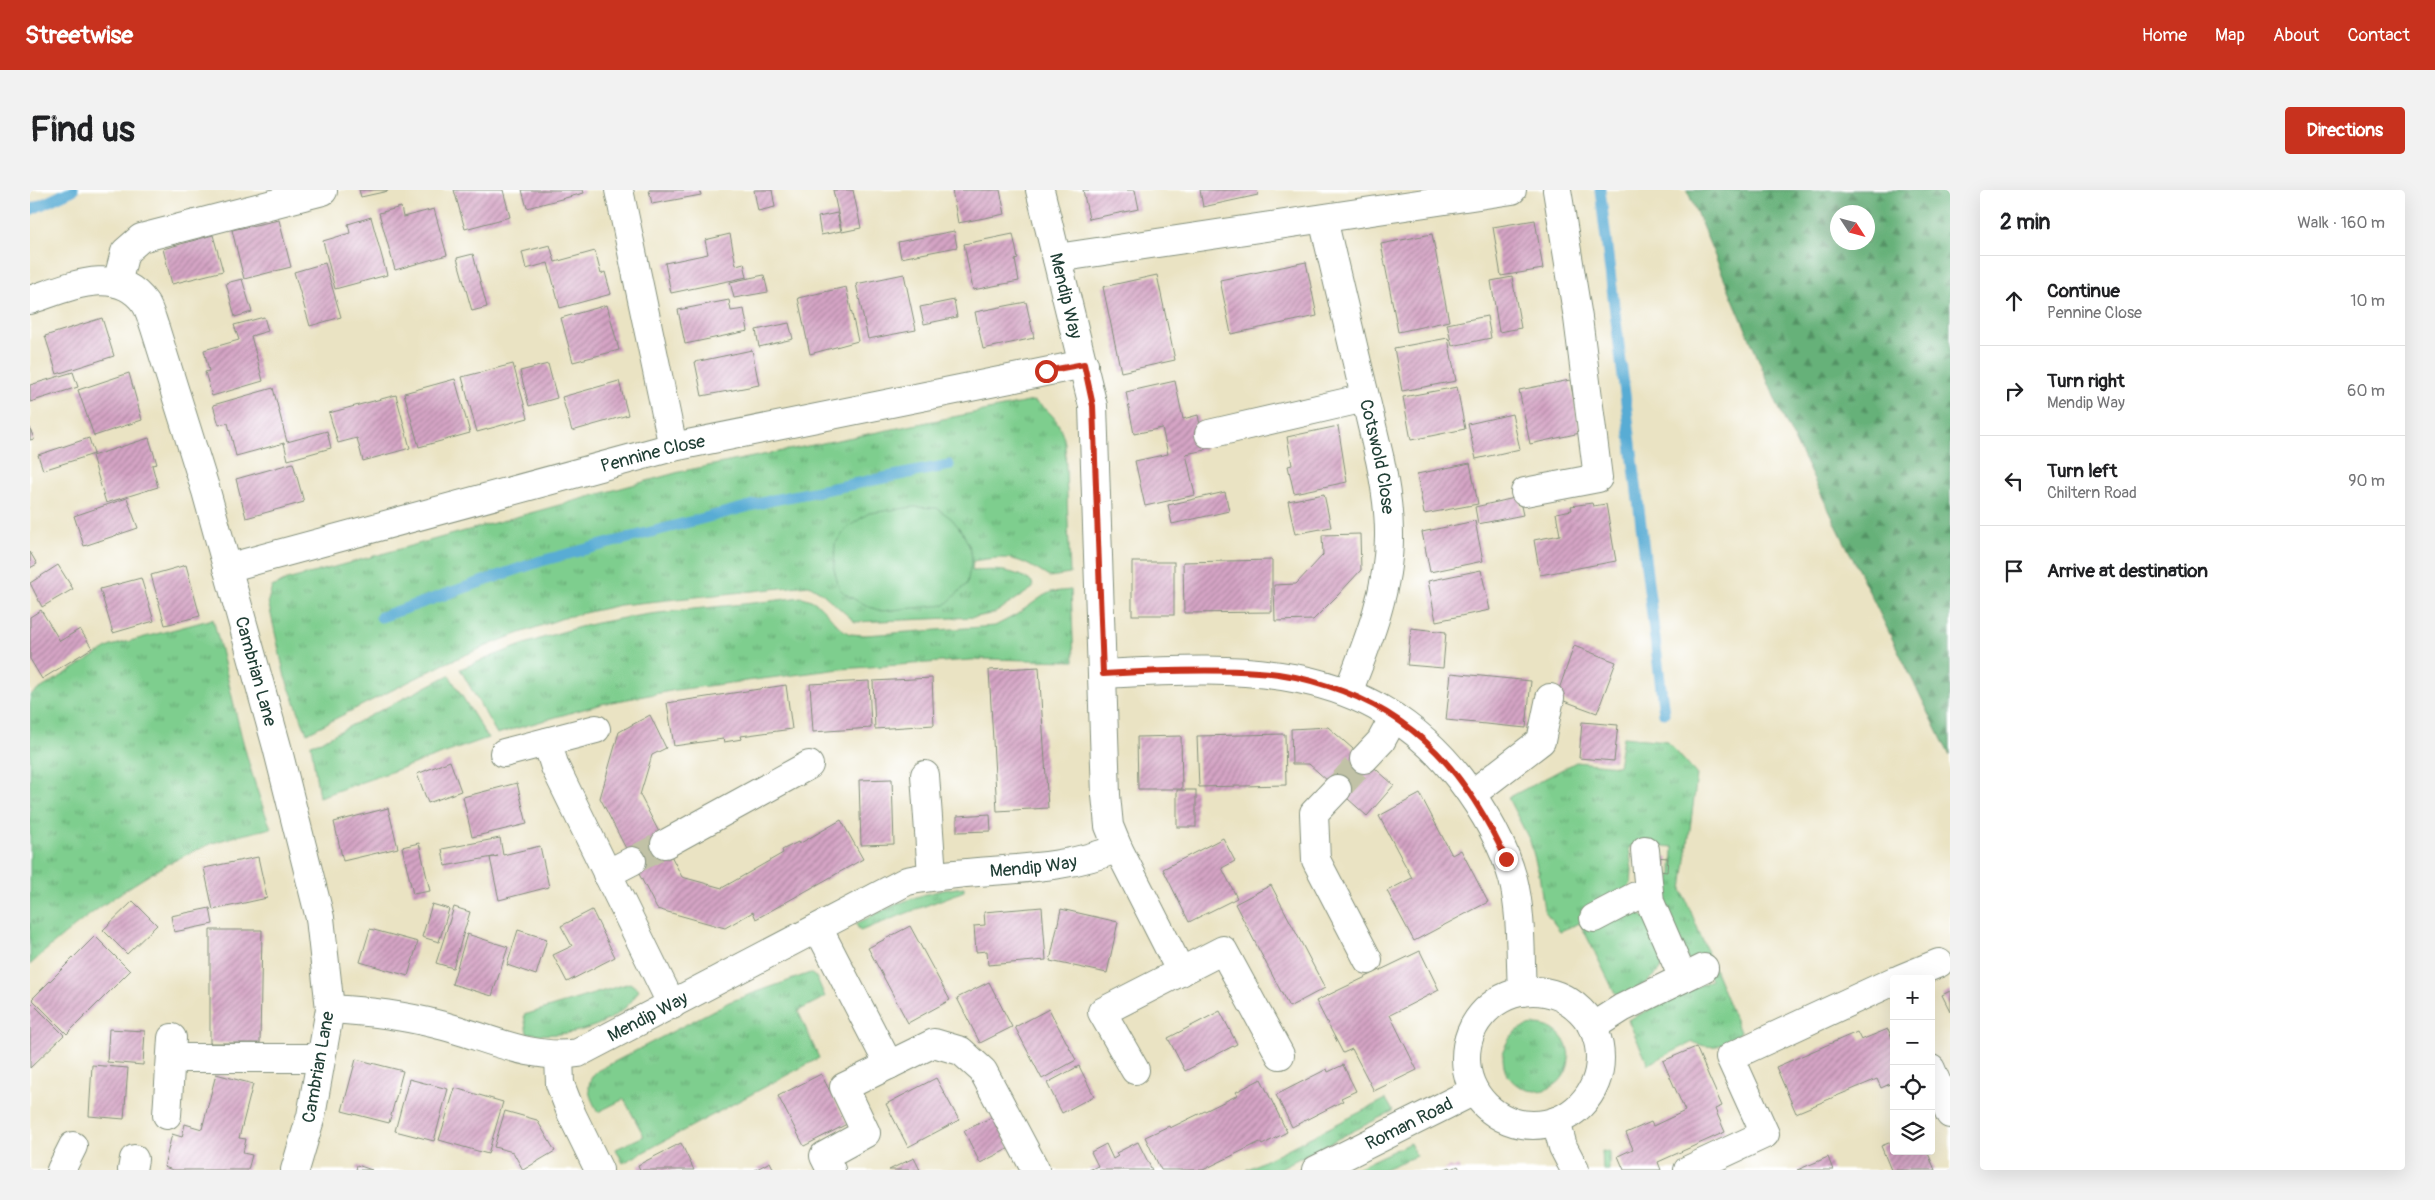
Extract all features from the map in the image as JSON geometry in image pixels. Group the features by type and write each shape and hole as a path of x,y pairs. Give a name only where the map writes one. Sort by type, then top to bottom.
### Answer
{"street":[{"path":"619,190 673,447"},
{"name":"Mendip Way","path":"330,1009 384,1012 437,1024 531,1052 560,1056 578,1053 906,881 932,875 1076,862 1118,848 1109,826 1106,795 1093,406 1040,190"},
{"path":"1057,258 1512,190"},
{"path":"1525,492 1598,478 1578,318 1557,190"},
{"path":"117,283 125,252 141,238 323,191"},
{"name":"Cotswold Close","path":"1322,219 1387,495 1390,534 1384,584 1376,618 1348,692"},
{"name":"Cambrian Lane","path":"30,300 82,282 111,280 132,289 145,304 155,328 206,492 277,747 320,918 330,1009 311,1116 295,1170"},
{"name":"Pennine Close","path":"227,568 673,447 1084,364"},
{"path":"1209,434 1365,398"},
{"path":"1103,674 1260,672 1306,679 1348,692 1394,718 1434,748 1472,794 1488,821 1513,879 1519,927 1522,992"},
{"path":"1472,794 1541,741 1550,698"},
{"path":"1364,759 1381,741 1394,718"},
{"path":"504,753 596,729"},
{"path":"547,742 555,767 672,1005"},
{"path":"665,844 809,765"},
{"path":"925,775 932,875"},
{"path":"1337,788 1314,813 1316,860 1368,960"},
{"path":"1118,848 1181,972"},
{"path":"1592,1027 1622,1008 1694,973 1648,894 1645,850"},
{"path":"607,874 632,861"},
{"path":"1594,918 1636,896 1648,894"},
{"path":"818,928 889,1065"},
{"path":"1135,1070 1102,1012 1223,950 1280,1055"},
{"path":"1909,975 1938,962"},
{"path":"1688,1170 1765,1134 1730,1057 1890,983"},
{"path":"1522,992 1543,992 1564,999 1582,1012 1592,1027 1600,1052 1598,1073 1590,1094 1575,1110 1556,1121 1536,1125 1517,1123 1499,1116 1483,1104 1474,1091 1466,1067 1467,1047 1473,1027 1486,1011 1502,998 1522,992"},
{"path":"831,1170 824,1156 866,1134 844,1088 934,1043 961,1051 983,1072 1035,1169"},
{"path":"167,1115 172,1048 321,1058"},
{"path":"560,1056 560,1084 572,1115 599,1170"},
{"path":"1935,1078 1950,1114"},
{"name":"Roman Road","path":"1316,1170 1474,1091"},
{"path":"1556,1121 1563,1146 1575,1170"},
{"path":"61,1170 73,1146"}],"green space":[{"path":"1687,190 1950,190 1950,756 1782,415"},
{"path":"1033,401 1050,413 1058,423 1065,443 1070,574 1049,577 1029,565 1013,559 996,558 973,561 972,571 996,570 1010,572 1032,582 1033,588 995,613 976,617 855,622 822,593 809,585 620,605 566,617 506,638 446,663 307,733 285,677 268,601 272,587 287,580 683,471"},
{"path":"914,507 937,508 952,519 963,533 970,548 972,558 967,584 945,605 881,611 864,605 844,593 839,588 834,569 835,544 848,527 869,513"},
{"path":"1071,590 1074,661 985,659 840,669 676,690 601,704 497,734 460,669 562,632 597,623 648,614 801,597 816,603 843,630 850,634 865,635 995,626 1051,592"},
{"path":"213,619 245,750 271,828 209,845 157,870 88,916 30,965 30,695 111,646"},
{"path":"449,675 488,738 319,797 311,744 321,741"},
{"path":"1623,737 1667,741 1697,775 1682,890 1740,1032 1729,1041 1718,1046 1700,1045 1693,1042 1648,1064 1628,1020 1711,980 1701,957 1689,962 1658,894 1672,875 1673,847 1646,844 1629,847 1632,870 1624,914 1639,914 1647,919 1665,960 1662,967 1652,978 1640,987 1620,997 1615,993 1580,923 1560,931 1544,910 1539,874 1530,841 1508,798 1576,762 1618,766"},
{"path":"964,887 964,891 860,931 856,924 908,900 934,892"},
{"path":"810,973 817,978 825,997 798,1011 819,1058 623,1163 616,1149 644,1136 624,1099 598,1112 592,1102 589,1091 590,1081 597,1071 729,1002"},
{"path":"630,983 639,990 630,1003 619,1013 605,1021 590,1028 574,1032 558,1034 527,1033 524,1015"},
{"path":"1530,1025 1542,1025 1560,1034 1567,1045 1569,1058 1567,1071 1560,1082 1549,1089 1530,1091 1517,1086 1508,1077 1503,1064 1503,1052 1508,1039 1517,1030"},
{"path":"1386,1099 1393,1111 1276,1170 1246,1170"},
{"path":"1410,1143 1416,1156 1382,1170 1352,1170"},
{"path":"1602,1151 1609,1152 1609,1170 1603,1170"}],"building":[{"path":"359,190 388,190 388,191 361,197"},
{"path":"454,190 503,190 510,217 465,229"},
{"path":"522,190 583,190 584,193 527,208"},
{"path":"649,190 700,190 701,195 652,204"},
{"path":"754,190 772,190 775,207 758,211"},
{"path":"833,190 853,190 861,228 842,232"},
{"path":"952,190 1000,190 1005,214 958,223"},
{"path":"1083,190 1135,190 1139,209 1089,219"},
{"path":"1200,190 1257,190 1258,195 1203,207"},
{"path":"401,207 403,217 434,209 447,255 395,270 379,213"},
{"path":"837,213 841,231 821,235 818,217"},
{"path":"371,217 387,275 335,289 323,241 350,233 348,224"},
{"path":"279,220 291,267 244,279 232,230"},
{"path":"1535,220 1543,269 1501,276 1493,227"},
{"path":"954,231 957,247 901,258 898,242"},
{"path":"730,234 736,265 744,263 747,277 671,293 665,263 708,254 705,240"},
{"path":"1013,234 1018,259 1015,260 1019,281 973,290 964,244"},
{"path":"1432,234 1449,321 1398,332 1381,244"},
{"path":"213,235 223,271 172,284 163,249"},
{"path":"550,245 555,262 595,251 601,274 605,272 611,294 560,308 548,263 526,269 522,252"},
{"path":"473,254 487,307 472,311 457,258"},
{"path":"1306,262 1317,316 1231,334 1220,280"},
{"path":"325,263 341,317 310,326 294,272"},
{"path":"904,274 916,330 868,339 856,284"},
{"path":"764,275 768,292 734,298 730,282"},
{"path":"1157,275 1175,360 1121,372 1103,287"},
{"path":"1512,277 1521,328 1499,332 1491,281"},
{"path":"242,279 252,312 235,317 226,283"},
{"path":"846,287 858,341 810,354 798,298"},
{"path":"729,300 731,311 744,309 748,331 685,344 678,310"},
{"path":"954,300 957,317 924,324 920,307"},
{"path":"1026,302 1034,338 983,349 975,312"},
{"path":"607,305 619,350 573,362 561,318"},
{"path":"1487,316 1491,338 1452,346 1447,324"},
{"path":"264,317 268,331 251,336 263,381 212,396 205,372 209,371 204,350 239,340 234,325"},
{"path":"102,318 114,356 57,374 45,336"},
{"path":"789,323 793,339 759,347 756,330"},
{"path":"1448,338 1456,381 1402,391 1394,348"},
{"path":"752,350 759,385 702,396 695,362"},
{"path":"513,364 528,418 477,432 462,377"},
{"path":"548,364 557,398 529,406 520,371"},
{"path":"73,372 78,387 30,402 30,385"},
{"path":"129,373 142,420 94,436 78,390"},
{"path":"455,379 470,433 419,447 404,393"},
{"path":"1570,380 1580,433 1530,444 1519,390"},
{"path":"619,381 628,415 572,431 562,397"},
{"path":"1175,381 1183,419 1198,415 1205,450 1186,454 1195,495 1145,506 1135,461 1168,454 1162,428 1134,434 1126,392"},
{"path":"1457,387 1465,429 1411,440 1403,397"},
{"path":"273,388 287,442 327,431 331,448 288,460 284,443 236,456 228,423 219,425 213,405"},
{"path":"396,395 410,448 363,461 357,438 338,443 329,413"},
{"path":"1512,414 1520,449 1476,459 1468,424"},
{"path":"1338,426 1347,482 1294,493 1288,466 1292,465 1287,437"},
{"path":"30,428 34,439 30,440"},
{"path":"89,438 94,454 43,470 38,455"},
{"path":"149,438 157,464 152,465 158,487 106,503 92,456"},
{"path":"293,463 304,502 246,518 236,479"},
{"path":"1470,463 1478,504 1424,514 1417,474"},
{"path":"1225,492 1229,511 1172,524 1168,505"},
{"path":"1324,494 1331,527 1295,534 1288,501"},
{"path":"1519,497 1523,515 1478,524 1475,507"},
{"path":"127,498 138,528 84,546 74,516"},
{"path":"1592,503 1593,506 1606,504 1616,561 1540,575 1534,540 1560,535 1556,513 1572,510 1571,506"},
{"path":"1475,521 1483,561 1430,572 1422,532"},
{"path":"1360,534 1361,570 1338,595 1313,620 1275,621 1274,585 1296,584 1323,555 1322,535"},
{"path":"30,552 37,564 30,568"},
{"path":"1272,560 1272,612 1184,613 1183,562"},
{"path":"1132,562 1174,562 1174,615 1132,615"},
{"path":"58,565 73,589 42,607 30,583"},
{"path":"186,565 200,616 165,625 151,575"},
{"path":"1481,570 1490,610 1436,621 1428,581"},
{"path":"141,578 154,621 113,633 100,589"},
{"path":"41,610 60,641 80,629 92,648 42,679 30,659 30,617"},
{"path":"1411,628 1446,632 1443,668 1407,665"},
{"path":"1574,646 1616,662 1597,713 1556,698"},
{"path":"1039,667 1048,808 997,811 989,670"},
{"path":"1451,673 1531,681 1526,728 1446,720"},
{"path":"932,678 934,725 875,729 873,681"},
{"path":"869,681 871,728 813,732 810,684"},
{"path":"786,685 792,729 741,736 742,739 724,742 723,739 674,746 667,703"},
{"path":"650,715 666,748 652,755 640,795 682,877 722,888 783,853 782,850 798,842 799,844 841,820 863,859 756,919 753,912 725,928 657,909 600,798 619,732"},
{"path":"1582,722 1618,725 1614,761 1579,758"},
{"path":"1328,727 1394,785 1367,816 1309,764 1292,764 1291,729"},
{"path":"1285,734 1286,785 1199,787 1197,736"},
{"path":"1181,736 1182,789 1138,789 1137,737"},
{"path":"450,761 461,791 428,803 417,774"},
{"path":"892,779 894,844 861,845 859,780"},
{"path":"517,783 527,824 472,837 463,797"},
{"path":"1177,790 1196,790 1196,827 1177,827"},
{"path":"1420,794 1452,855 1461,850 1488,902 1414,941 1387,891 1412,878 1379,816"},
{"path":"388,808 398,848 343,861 334,822"},
{"path":"990,814 991,831 957,832 957,816"},
{"path":"500,838 503,855 540,846 549,887 499,900 490,858 498,856 445,866 442,849"},
{"path":"1223,838 1235,861 1222,868 1237,898 1189,922 1163,869"},
{"path":"419,843 430,891 413,894 402,847"},
{"path":"258,857 267,898 213,910 204,868"},
{"path":"1654,857 1668,858 1667,872 1652,870"},
{"path":"1271,885 1325,988 1289,1007 1235,904"},
{"path":"133,901 157,925 127,954 103,930"},
{"path":"432,904 449,909 439,942 422,937"},
{"path":"454,907 470,912 453,968 436,963"},
{"path":"1042,907 1046,960 988,965 987,951 976,952 974,926 985,925 984,912"},
{"path":"210,908 213,924 174,932 171,916"},
{"path":"1061,909 1118,922 1107,973 1050,961"},
{"path":"592,910 615,957 567,982 553,955 572,946 561,926"},
{"path":"910,926 950,1000 908,1023 868,948"},
{"path":"370,929 418,942 408,976 360,962"},
{"path":"210,930 262,930 260,1043 210,1043"},
{"path":"518,930 547,939 536,975 507,965"},
{"path":"467,934 508,947 492,996 452,984"},
{"path":"95,936 130,971 67,1034 32,999"},
{"path":"1420,951 1439,990 1390,1015 1417,1070 1374,1091 1352,1049 1343,1053 1316,1001"},
{"path":"989,982 1012,1027 980,1043 957,998"},
{"path":"1950,991 1950,1011 1942,995"},
{"path":"30,1001 64,1035 30,1068"},
{"path":"1049,1009 1076,1060 1042,1079 1015,1027"},
{"path":"1220,1011 1237,1044 1185,1071 1168,1038"},
{"path":"109,1029 145,1031 143,1065 107,1062"},
{"path":"1888,1029 1890,1033 1890,1084 1881,1088 1877,1079 1796,1113 1776,1067 1857,1032 1861,1040"},
{"path":"1696,1047 1722,1106 1715,1109 1725,1132 1658,1162 1661,1170 1624,1170 1618,1156 1633,1149 1626,1133 1651,1122 1653,1126 1685,1111 1663,1061"},
{"path":"356,1059 403,1071 389,1123 342,1111"},
{"path":"92,1065 128,1068 124,1119 89,1116"},
{"path":"1343,1065 1356,1091 1341,1098 1343,1101 1292,1127 1276,1095 1327,1069 1328,1072"},
{"path":"1079,1066 1094,1096 1062,1113 1047,1083"},
{"path":"216,1074 253,1084 239,1138 246,1139 243,1153 252,1155 248,1170 173,1170 164,1167 172,1134 182,1137 185,1124 202,1129"},
{"path":"821,1074 847,1124 804,1146 778,1096"},
{"path":"936,1078 959,1120 908,1147 886,1104"},
{"path":"409,1079 448,1089 434,1141 395,1131"},
{"path":"1261,1079 1287,1132 1262,1145 1260,1142 1203,1170 1161,1170 1145,1137 1169,1126 1170,1128 1238,1095 1236,1092"},
{"path":"455,1088 503,1102 488,1154 439,1140"},
{"path":"505,1111 537,1120 555,1151 523,1170 513,1152 494,1147"},
{"path":"994,1116 1010,1148 980,1163 964,1131"},
{"path":"1138,1142 1152,1170 1089,1170 1098,1166 1091,1152 1106,1144 1113,1159 1118,1156 1116,1153"},
{"path":"681,1143 694,1170 640,1170 638,1165"},
{"path":"1890,1143 1890,1155 1929,1155 1935,1170 1891,1170 1881,1146"},
{"path":"1828,1157 1833,1170 1797,1170 1814,1163"},
{"path":"914,1158 920,1170 889,1170 899,1165"},
{"path":"770,1162 774,1170 755,1170"},
{"path":"357,1165 372,1170 356,1170"},
{"path":"1458,1166 1460,1170 1443,1170 1450,1167 1452,1169"}],"waterway":[{"path":"30,210 73,190"},
{"path":"1600,190 1664,713"},
{"path":"381,617 541,561 773,500 949,465"}],"tunnel":[{"path":"1337,789 1364,759"},
{"path":"632,861 665,844"}],"route":[{"path":"1046,371 1084,364 1093,406 1103,674 1260,672 1306,679 1348,692 1383,710 1414,730 1434,748 1472,794 1488,821 1506,859"}]}
